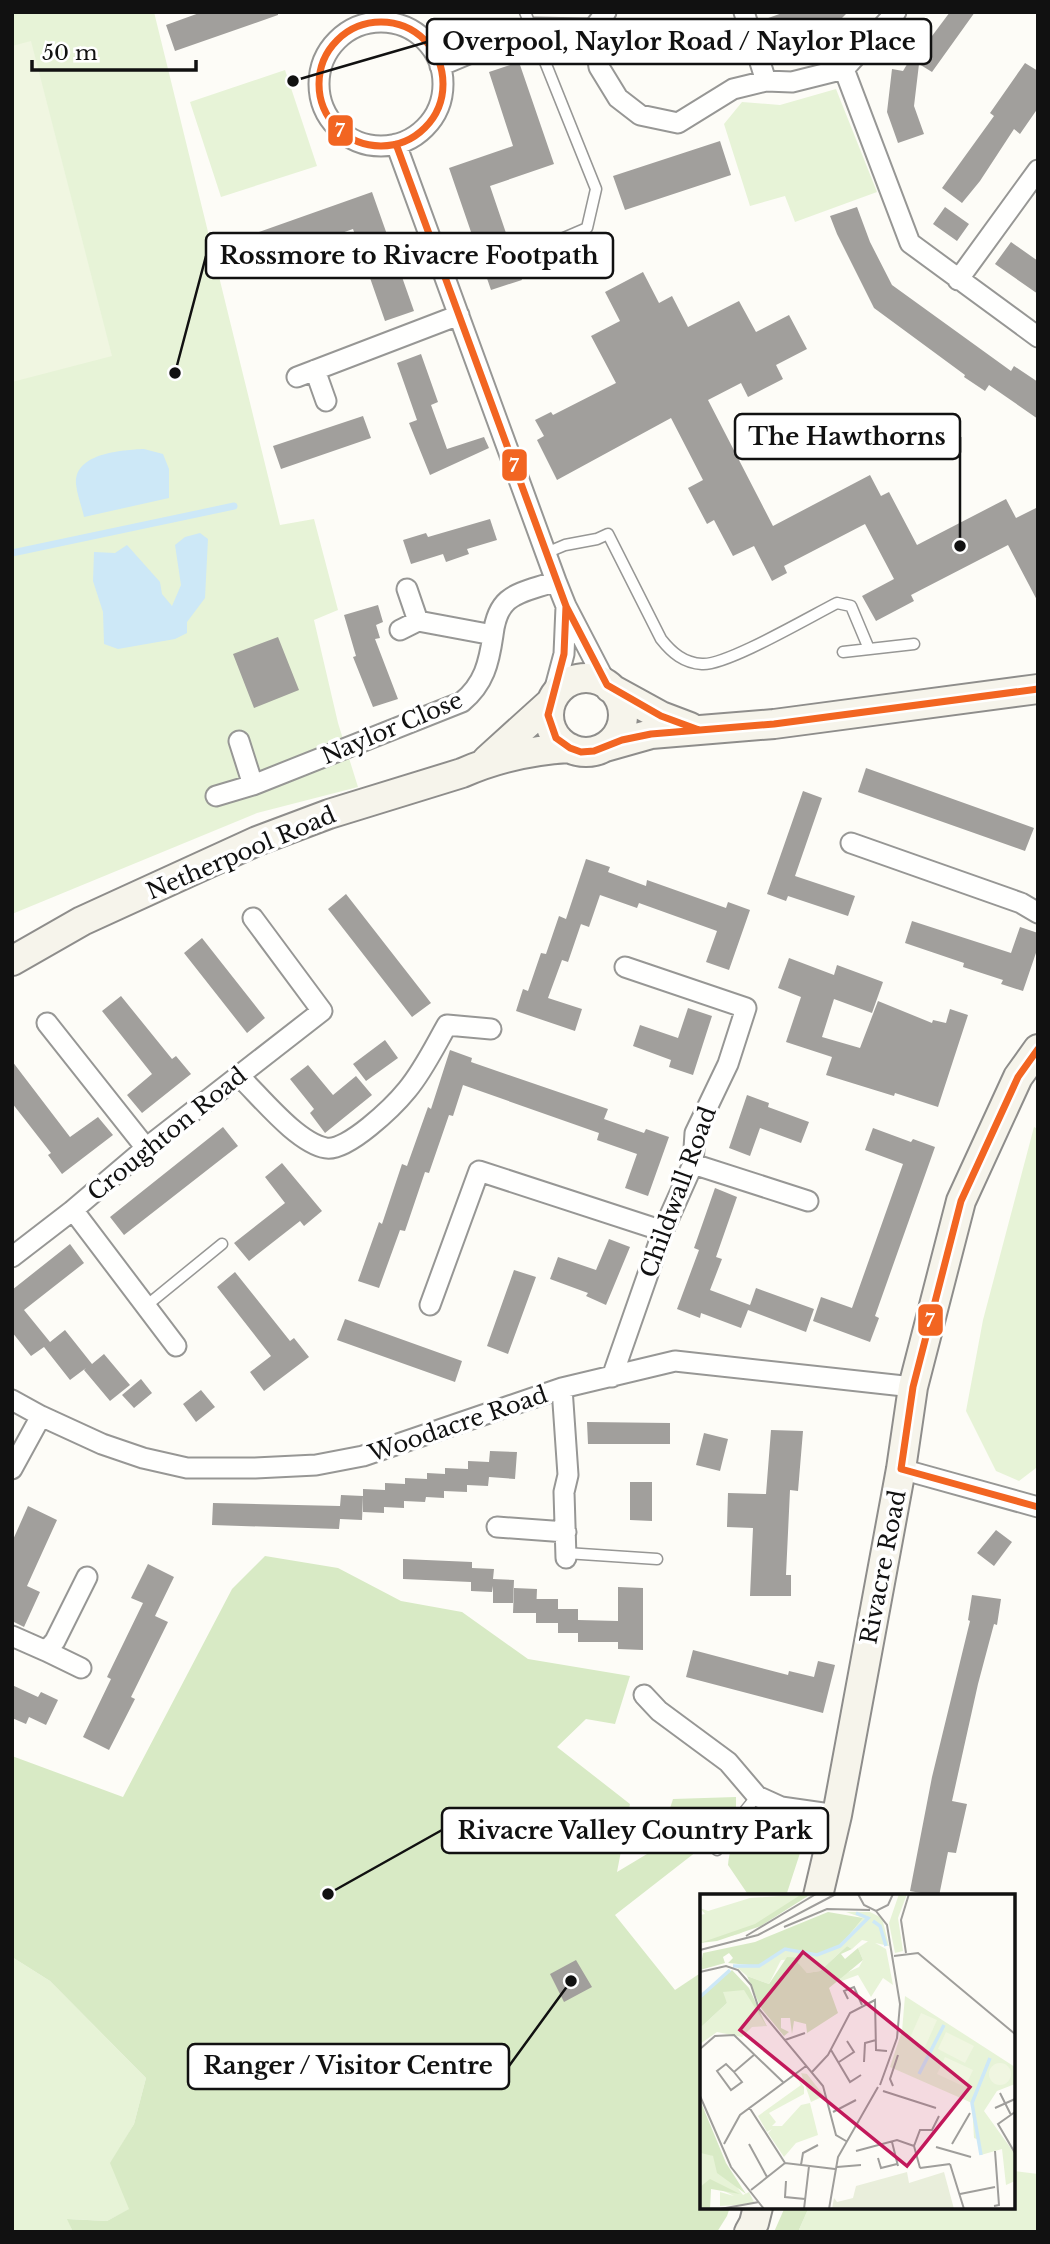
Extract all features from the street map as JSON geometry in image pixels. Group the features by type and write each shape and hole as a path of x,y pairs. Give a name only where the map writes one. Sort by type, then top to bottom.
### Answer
{"main road":[{"path":"699,730 661,716 592,679 580,678 559,689 551,701 548,715 556,738 581,752 594,751 636,736 774,724 1038,689"},
{"path":"605,747 615,737 622,721 620,701 609,686"},
{"name":"Netherpool Road","path":"479,766 523,730 551,701"},
{"name":"Netherpool Road","path":"12,961 82,921 257,841 329,814 479,766 545,750 570,748"},
{"name":"Rivacre Road","path":"818,1894 837,1815 901,1469 913,1387 961,1201 1018,1077 1038,1049"},
{"path":"749,2232 758,2209"}],"street":[{"path":"606,12 593,29 599,67 618,98 640,115 678,123 733,89 766,81 792,82 844,69 896,12"},
{"path":"744,12 766,81"},
{"path":"355,19 397,24 416,33 431,48 440,66 443,86 439,106 429,123 414,136 396,144 375,145 347,135 338,129 326,113 319,93 319,73 326,54 355,19"},
{"path":"440,66 527,20 593,29"},
{"path":"844,69 910,243 1038,337"},
{"path":"396,144 556,581 566,606 609,686"},
{"path":"958,280 1038,170"},
{"path":"326,401 306,374 458,316"},
{"name":"Naylor Close","path":"216,796 253,785 462,702 474,692 483,679 489,663 495,618 500,607 507,600 556,581"},
{"path":"408,589 418,621"},
{"path":"551,701 564,654 566,606"},
{"path":"400,630 418,621 493,635"},
{"path":"239,741 253,785"},
{"path":"851,843 1021,903 1038,913"},
{"name":"Croughton Road","path":"12,1256 322,1011 253,918"},
{"name":"Childwall Road","path":"612,1377 663,1231 693,1164 695,1133 728,1064 746,1008 625,967"},
{"path":"47,1023 146,1148"},
{"path":"239,1076 296,1132 326,1149 335,1148 355,1138 407,1090 447,1025 491,1029"},
{"path":"693,1164 808,1201"},
{"path":"429,1305 479,1171 663,1231"},
{"path":"73,1210 176,1346"},
{"name":"Woodacre Road","path":"12,1400 41,1416 112,1447 143,1458 187,1468 316,1465 363,1457 562,1388 675,1362 913,1387"},
{"path":"562,1388 568,1475 564,1492 566,1555"},
{"path":"12,1469 41,1416"},
{"path":"901,1469 1038,1507"},
{"path":"497,1527 566,1532"},
{"path":"46,1651 55,1641 87,1577"},
{"path":"12,1636 81,1668"},
{"path":"644,1695 659,1711 729,1762 757,1797 781,1807 837,1815"}],"lane":[{"path":"527,20 596,189 587,228 531,252"},
{"path":"546,553 608,534 662,639 670,651 692,662 703,665 727,659 837,603 851,606 869,649"},
{"path":"843,652 914,644"},
{"path":"146,1306 222,1244"},
{"path":"566,1555 657,1559"},
{"path":"717,1850 757,1797"}],"green space":[{"path":"12,12 154,12 280,525 314,519 338,610 314,620 338,723 358,787 257,813 12,914"},
{"path":"31,41 112,356 12,382 12,46"},
{"path":"285,70 317,166 221,197 190,102"},
{"path":"836,89 877,192 795,222 785,196 750,206 724,124 742,102 780,105"},
{"path":"1034,1127 1038,1129 1038,1459 1036,1468 1019,1481 996,1471 966,1411 983,1320"},
{"path":"265,1556 338,1568 401,1601 462,1612 528,1659 630,1676 615,1724 586,1719 557,1747 630,1804 617,1872 657,1848 673,1799 736,1797 736,1811 728,1827 615,1915 675,1990 700,1973 700,2209 729,2209 717,2232 73,2232 67,2219 107,2221 129,2209 110,2163 134,2124 146,2078 50,1981 12,1957 12,1756 123,1797 232,1589"},
{"path":"774,1817 791,1825 802,1847 787,1894 748,1894 728,1865 736,1838 755,1823"},
{"path":"12,1957 50,1981 146,2078 134,2124 111,2163 130,2209 107,2221 68,2219 73,2232 12,2232"},
{"path":"1015,2171 1038,2174 1038,2232 798,2232 808,2209 1015,2209"},
{"path":"784,2209 808,2209 798,2232 774,2232"}],"water":[{"path":"144,449 163,454 169,469 169,498 84,517 76,484 77,474 83,466 101,455"},
{"path":"200,533 208,539 205,598 187,622 187,633 175,639 118,649 104,644 103,612 93,581 94,552 115,553 127,545 160,582 162,594 172,606 181,585 175,545 185,537"}],"building":[{"path":"202,12 278,12 278,15 175,51 166,25"},
{"path":"785,12 848,12 829,31 771,52 760,21"},
{"path":"950,12 975,12 932,72 919,64 914,106 924,134 898,143 887,112 892,69 903,71 921,41 926,44"},
{"path":"519,62 554,164 490,186 522,280 491,290 449,168 513,146 489,72"},
{"path":"1025,63 1038,71 1038,108 1020,134 1014,129 962,203 942,188 994,116 990,113"},
{"path":"720,141 731,175 625,210 613,176"},
{"path":"372,192 414,311 385,321 353,229 336,235 335,232 233,268 225,244"},
{"path":"857,207 870,242 892,285 1011,371 1014,366 1038,382 1038,419 989,385 985,391 964,377 965,375 874,308 830,216"},
{"path":"945,207 969,224 957,241 933,224"},
{"path":"1011,242 1038,261 1038,294 995,264"},
{"path":"643,272 659,303 672,296 688,327 739,301 756,332 789,315 807,349 776,365 783,379 748,397 741,383 708,400 773,526 870,475 881,496 889,492 917,545 1006,499 1016,518 1038,507 1038,602 1008,545 911,595 914,601 876,621 862,596 894,579 865,524 784,566 787,573 772,581 754,546 733,556 714,520 707,524 688,488 703,480 671,418 557,480 537,440 544,436 535,420 551,412 553,415 616,383 591,336 620,321 605,292"},
{"path":"421,354 438,402 431,405 447,449 484,437 489,448 430,475 409,423 417,420 397,363"},
{"path":"363,416 371,438 281,469 273,446"},
{"path":"490,519 497,540 467,549 469,554 446,562 443,554 411,564 403,540 426,533 428,537"},
{"path":"378,605 383,622 376,625 380,638 375,639 398,699 373,707 353,657 356,656 344,615"},
{"path":"278,637 299,690 254,708 233,654"},
{"path":"866,768 1034,828 1025,851 858,792"},
{"path":"803,791 822,798 795,876 855,896 848,916 788,896 786,901 767,894"},
{"path":"586,859 610,867 608,872 646,886 647,880 726,908 728,902 750,910 729,970 706,962 717,931 639,903 637,908 600,895 589,927 581,924 568,962 562,960 548,998 582,1009 575,1031 516,1011 523,989 528,991 541,953 546,954 559,916 566,919"},
{"path":"346,894 431,1003 412,1017 328,909"},
{"path":"912,921 1011,953 1020,927 1038,933 1038,947 1023,991 1001,984 1003,980 963,967 964,963 905,943"},
{"path":"202,938 265,1018 247,1033 184,953"},
{"path":"789,958 834,975 837,965 883,982 872,1013 834,999 822,1037 860,1048 878,1001 932,1023 933,1020 946,1023 950,1009 968,1015 938,1107 826,1075 832,1057 786,1042 801,997 778,988"},
{"path":"121,996 172,1059 176,1056 191,1074 142,1113 127,1095 152,1074 102,1011"},
{"path":"688,1008 712,1016 693,1075 669,1067 671,1060 633,1046 640,1025 678,1038"},
{"path":"385,1040 398,1058 366,1081 353,1064"},
{"path":"450,1050 472,1058 471,1062 608,1109 604,1119 644,1133 646,1129 669,1137 648,1196 625,1188 637,1154 597,1140 599,1133 463,1085 453,1116 449,1115 429,1173 425,1172 405,1231 400,1230 379,1288 358,1281 379,1222 382,1224 402,1164 407,1166 428,1107 431,1109"},
{"path":"12,1061 70,1137 98,1117 113,1135 62,1174 48,1155 51,1153 12,1103"},
{"path":"308,1065 333,1095 356,1076 372,1095 325,1133 310,1113 314,1109 290,1079"},
{"path":"747,1095 769,1103 768,1107 809,1122 801,1143 760,1128 750,1156 729,1148"},
{"path":"223,1127 238,1146 124,1235 110,1217"},
{"path":"873,1128 911,1142 913,1139 935,1147 875,1316 879,1318 870,1342 813,1321 821,1297 852,1308 903,1164 865,1150"},
{"path":"282,1163 322,1211 304,1226 300,1221 249,1261 234,1243 285,1203 265,1177"},
{"path":"715,1188 737,1197 716,1257 722,1259 710,1290 750,1305 756,1288 814,1309 806,1332 748,1310 741,1328 701,1313 700,1318 677,1309 699,1250 694,1248"},
{"path":"609,1239 630,1247 606,1305 586,1296 588,1293 550,1279 558,1257 596,1270"},
{"path":"70,1244 84,1263 24,1310 50,1342 65,1330 92,1364 104,1354 130,1385 110,1401 84,1370 86,1368 70,1380 44,1347 31,1356 12,1332 12,1290"},
{"path":"514,1270 536,1277 508,1354 487,1346"},
{"path":"235,1272 290,1341 294,1338 309,1357 264,1391 250,1372 271,1356 217,1287"},
{"path":"345,1319 462,1361 455,1382 337,1340"},
{"path":"141,1379 152,1393 134,1408 122,1395"},
{"path":"201,1390 215,1407 196,1422 183,1404"},
{"path":"587,1422 670,1423 670,1444 588,1444"},
{"path":"771,1430 803,1431 798,1491 790,1490 786,1575 791,1575 791,1596 750,1596 753,1528 727,1527 728,1493 766,1494"},
{"path":"704,1433 728,1439 720,1471 696,1465"},
{"path":"490,1451 517,1452 515,1479 489,1477 488,1486 467,1485 467,1492 444,1491 444,1498 426,1497 425,1502 404,1501 404,1508 384,1507 384,1513 363,1512 363,1489 385,1490 385,1483 405,1484 405,1478 427,1479 427,1473 445,1474 445,1468 468,1469 468,1461 489,1462"},
{"path":"630,1482 652,1482 652,1521 630,1520"},
{"path":"341,1495 363,1496 362,1520 340,1519 339,1529 212,1525 213,1503 340,1506"},
{"path":"28,1506 57,1520 27,1586 40,1592 24,1627 12,1621 12,1542"},
{"path":"996,1530 1012,1542 994,1566 977,1553"},
{"path":"403,1559 472,1562 472,1568 494,1569 493,1579 514,1580 513,1603 493,1603 493,1586 492,1592 471,1591 471,1582 403,1579"},
{"path":"148,1564 174,1577 155,1616 168,1622 131,1697 135,1699 109,1750 83,1737 111,1679 107,1677 143,1603 131,1598"},
{"path":"618,1587 643,1588 643,1650 618,1649 618,1642 578,1642 578,1633 558,1633 558,1623 536,1623 536,1599 558,1599 558,1609 578,1609 578,1620 618,1621"},
{"path":"514,1588 537,1589 536,1613 513,1613"},
{"path":"972,1595 1001,1599 997,1625 994,1624 978,1684 952,1801 967,1804 956,1853 948,1852 939,1894 926,1894 910,1891 932,1777 970,1621"},
{"path":"693,1650 788,1675 789,1671 814,1677 818,1661 835,1665 823,1713 686,1677"},
{"path":"12,1685 38,1697 41,1692 58,1700 46,1725 29,1717 26,1724 12,1718"},
{"path":"576,1960 592,1987 564,2002 550,1974"}],"waterway":[{"path":"12,553 234,506"}],"transit line":[{"name":"7","path":"381,22 405,27 425,40 438,60 443,84 438,108 425,128 405,141 381,146 357,141 337,128 324,108 319,84 324,60 337,40 357,27 381,22"},
{"name":"7","path":"396,144 566,606 607,685 661,716 699,730"},
{"name":"7","path":"566,606 564,654 548,715 556,738 581,752 594,751 622,740 651,734 774,724 1038,689"},
{"name":"7","path":"1038,1049 1018,1077 961,1201 913,1387 901,1469 1038,1507"}],"place":[{"name":"Overpool, Naylor Road / Naylor Place","path":"293,81"},
{"name":"Rossmore to Rivacre Footpath","path":"175,373"},
{"name":"The Hawthorns","path":"960,546"},
{"name":"Rivacre Valley Country Park","path":"328,1894"},
{"name":"Ranger / Visitor Centre","path":"571,1981"}]}
